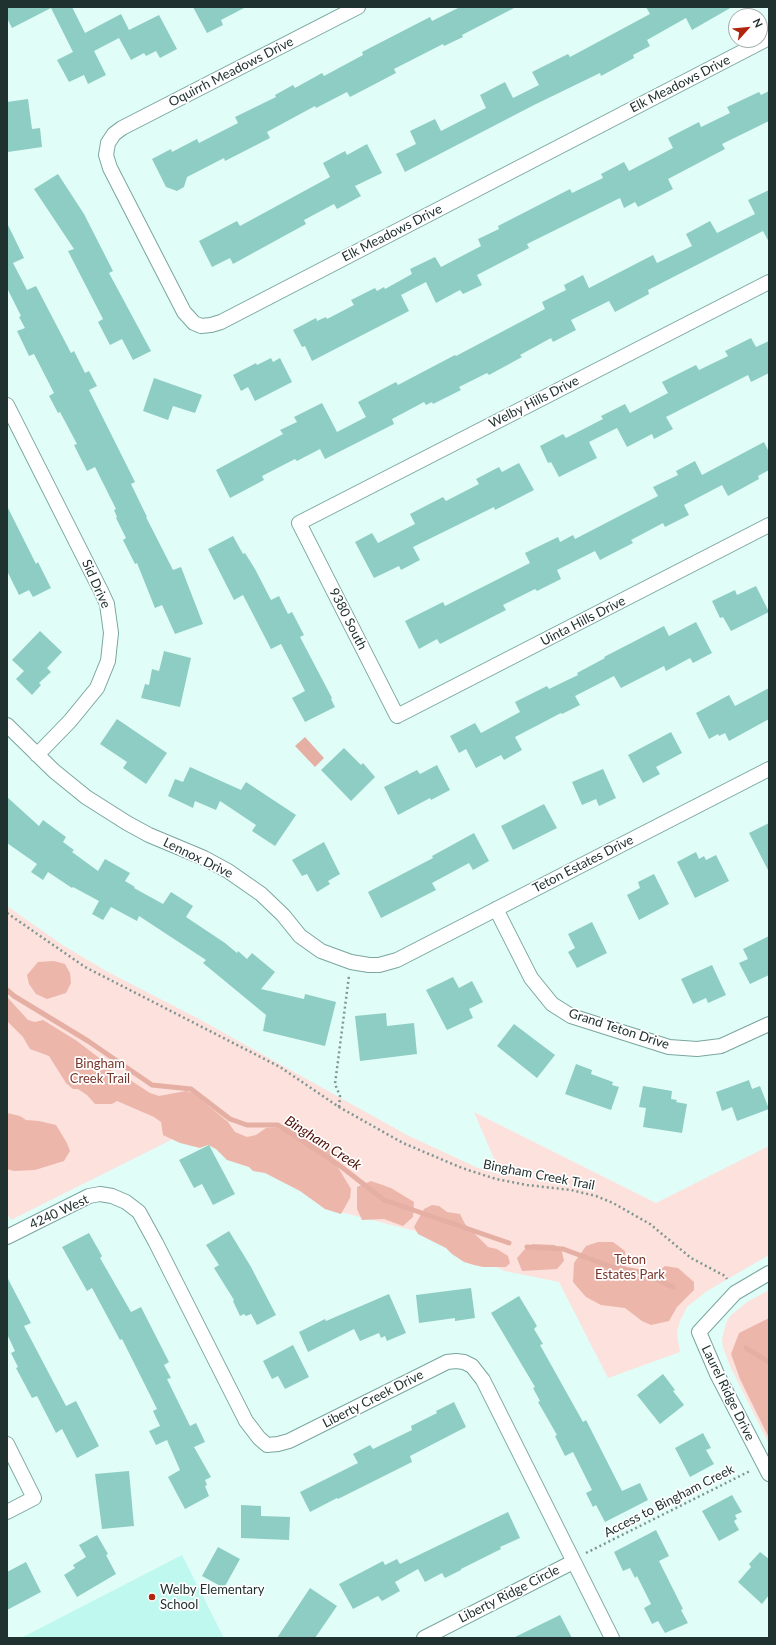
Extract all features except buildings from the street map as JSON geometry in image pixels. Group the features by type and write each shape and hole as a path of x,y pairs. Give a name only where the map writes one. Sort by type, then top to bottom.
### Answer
{"street":[{"name":"Oquirrh Meadows Drive","path":"108,143 114,134 122,128 358,7"},
{"name":"Elk Meadows Drive","path":"108,143 106,149 107,162 184,312 189,318 200,326 211,325 235,315 769,38"},
{"name":"Welby Hills Drive","path":"298,523 769,282"},
{"name":"Sid Drive","path":"7,405 101,591 108,611 111,632 108,661 96,688 79,711 37,755"},
{"name":"9380 South","path":"298,523 397,716"},
{"name":"Uinta Hills Drive","path":"397,716 769,525"},
{"name":"Lennox Drive","path":"7,725 37,755 86,797 127,823 204,858 228,871 261,894 310,944 321,951 351,962 369,965 379,965 397,960"},
{"name":"Teton Estates Drive","path":"397,960 769,769"},
{"name":"Grand Teton Drive","path":"496,909 531,978 552,1004 571,1016 669,1047 697,1049 721,1046 769,1024"},
{"name":"4240 West","path":"7,1237 89,1196 100,1194 112,1196"},
{"name":"Liberty Creek Drive","path":"112,1196 126,1202 139,1212 246,1421 259,1438 267,1445 289,1441 438,1365 456,1361 464,1362 472,1366 483,1380 578,1559 612,1638"},
{"name":"Laurel Ridge Drive","path":"766,1469 717,1374 698,1332 735,1293 769,1273"},
{"path":"7,1444 34,1498 7,1512"},
{"name":"Liberty Ridge Circle","path":"424,1638 578,1559"}],"path":[{"name":"Bingham Creek Trail","path":"7,913 85,968 280,1067 339,1107 403,1143 462,1168 496,1179 528,1185 571,1190 596,1196 613,1203 650,1224 691,1258 725,1276 727,1279"},
{"path":"339,1107 340,1096 335,1084 351,962"},
{"name":"Access to Bingham Creek","path":"578,1559 766,1469"}],"shaded area":[{"path":"305,737 324,758 315,767 295,746"},
{"name":"Welby Elementary School","path":"182,1555 224,1638 21,1638"}],"green space":[{"name":"Bingham Creek Trail","path":"7,906 61,944 106,971 199,1019 407,1135 478,1168 501,1175 474,1112 656,1203 769,1146 769,1255 707,1291 687,1307 677,1331 680,1352 608,1378 559,1282 505,1271 415,1231 341,1212 197,1127 11,1220 7,1213"},
{"path":"54,961 65,964 70,973 71,983 66,993 47,999 36,994 29,984 27,975 38,962"},
{"path":"7,997 28,1020 35,1022 43,1020 77,1041 111,1069 113,1077 118,1079 127,1078 150,1093 159,1096 186,1091 193,1093 228,1122 235,1132 247,1137 256,1135 266,1128 292,1126 306,1136 316,1136 329,1144 333,1159 351,1189 350,1198 341,1214 325,1209 300,1191 265,1173 253,1171 249,1167 227,1160 216,1149 208,1145 200,1148 180,1143 163,1135 161,1122 154,1117 117,1101 112,1104 95,1104 87,1095 78,1089 73,1089 66,1083 49,1056 30,1049 23,1037 7,1021"},
{"path":"7,1113 20,1116 26,1120 56,1125 70,1151 64,1161 35,1170 14,1171 7,1169"},
{"path":"371,1181 391,1188 414,1202 413,1217 403,1226 384,1219 362,1220 357,1209 357,1187"},
{"path":"432,1205 439,1206 447,1212 460,1214 465,1224 488,1247 497,1249 508,1256 510,1263 506,1267 483,1267 464,1262 446,1248 418,1234 414,1227 424,1209"},
{"path":"598,1242 613,1242 625,1251 626,1273 638,1276 655,1274 665,1266 678,1268 694,1282 694,1290 677,1307 669,1321 651,1325 642,1321 625,1308 601,1305 586,1297 573,1282 574,1263 586,1246"},
{"path":"533,1244 555,1245 562,1252 564,1261 557,1269 522,1271 517,1258 524,1250"},
{"path":"769,1290 769,1444 730,1366 723,1347 722,1339 726,1323 730,1316 747,1302"},
{"path":"769,1318 769,1438 740,1379 731,1354 739,1333"}],"waterway":[{"name":"Bingham Creek","path":"7,990 14,996 88,1041 152,1085 191,1089 230,1119 247,1125 278,1125 339,1165 384,1200 509,1243"},
{"name":"Bingham Creek","path":"527,1247 563,1249 612,1267 640,1272 673,1287"},
{"name":"Bingham Creek","path":"746,1348 769,1362"}],"place":[{"name":"Welby Elementary School","path":"152,1597"}],"park label":[{"name":"Teton Estates Park","path":"630,1268"}]}
